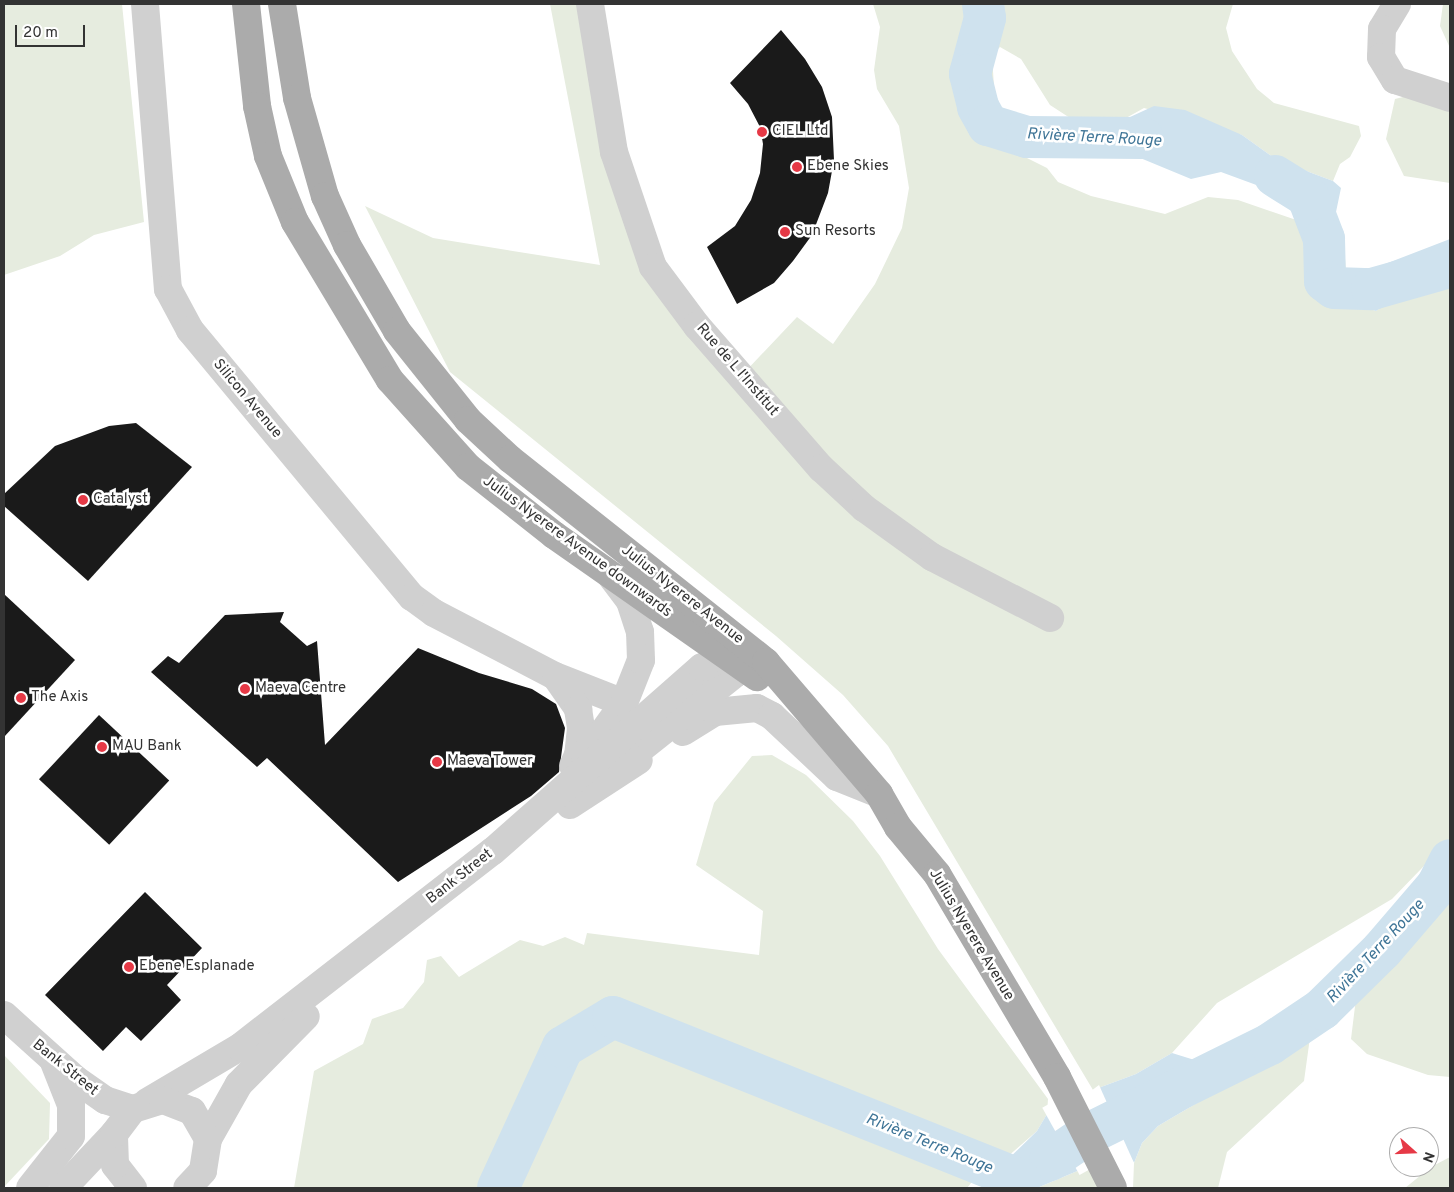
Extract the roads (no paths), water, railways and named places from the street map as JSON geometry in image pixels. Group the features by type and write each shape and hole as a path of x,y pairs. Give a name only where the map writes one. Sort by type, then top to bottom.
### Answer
{"main road":[{"name":"Julius Nyerere Avenue downwards","path":"246,4 257,106 268,156 295,222 363,340 390,380 468,467 606,570 751,672 878,794"},
{"name":"Julius Nyerere Avenue","path":"282,4 297,98 325,196 351,253 398,331 468,420 510,459 766,662 878,794 898,827 937,874 1057,1077 1113,1188"}],"street":[{"name":"Silicon Avenue","path":"145,4 168,289 190,330 412,597 434,613 556,676 624,703"},
{"name":"Rue de L l'Institut","path":"590,4 614,152 653,267 698,326 821,468 864,508 932,557 1050,618"},
{"path":"1397,4 1382,29 1381,57 1395,80 1450,98"},
{"path":"562,802 624,703 641,660 640,632 630,602 606,570"},
{"path":"187,1188 203,1171 208,1139 239,1084 294,1026 562,802 736,673 742,651 733,635"},
{"name":"Bank Street","path":"63,1188 127,1118 240,1047 493,851 562,802 702,666 723,659 766,662"},
{"path":"556,676 578,709 581,728 578,755 562,802"},
{"path":"562,802 715,712 742,707 772,716 838,777 878,794"},
{"name":"Bank Street","path":"4,1015 53,1060 127,1118"},
{"path":"30,1188 71,1136 71,1105 53,1060"},
{"path":"134,1188 115,1165 127,1118 178,1103 192,1111 208,1139"}],"water":[{"path":"1154,106 1185,110 1242,135 1277,160 1333,181 1341,188 1336,212 1327,218 1308,213 1281,194 1221,172 1191,179 1133,155 1099,151 1084,139 1087,129 1117,123"},
{"path":"1450,239 1450,277 1403,292 1376,311 1356,304 1347,285 1354,276"},
{"path":"1172,1053 1201,1062 1221,1058 1229,1064 1214,1093 1158,1126 1142,1143 1134,1163 1093,1090 1136,1074"},
{"path":"1047,1114 1094,1164 1037,1188 998,1188 1001,1166 1037,1131"}],"waterway":[{"name":"Rivière Terre Rouge","path":"983,4 985,18 970,74 978,107 988,125 1027,137 1143,138"},
{"name":"Rivière Terre Rouge","path":"1275,176 1308,197 1324,239 1325,281 1334,288 1372,289 1450,267"},
{"name":"Rivière Terre Rouge","path":"1050,1160 1088,1134 1270,1044 1322,1009 1382,950 1437,886 1450,860"},
{"name":"Rivière Terre Rouge","path":"498,1188 563,1047 613,1017 1020,1180"}],"place":[{"name":"CIEL Ltd","path":"762,132"},
{"name":"Ebene Skies","path":"797,167"},
{"name":"Sun Resorts","path":"785,232"},
{"name":"Catalyst","path":"83,500"},
{"name":"Maeva Centre","path":"245,689"},
{"name":"The Axis","path":"21,698"},
{"name":"MAU Bank","path":"102,747"},
{"name":"Maeva Tower","path":"437,762"},
{"name":"Ebene Esplanade","path":"129,967"}]}
